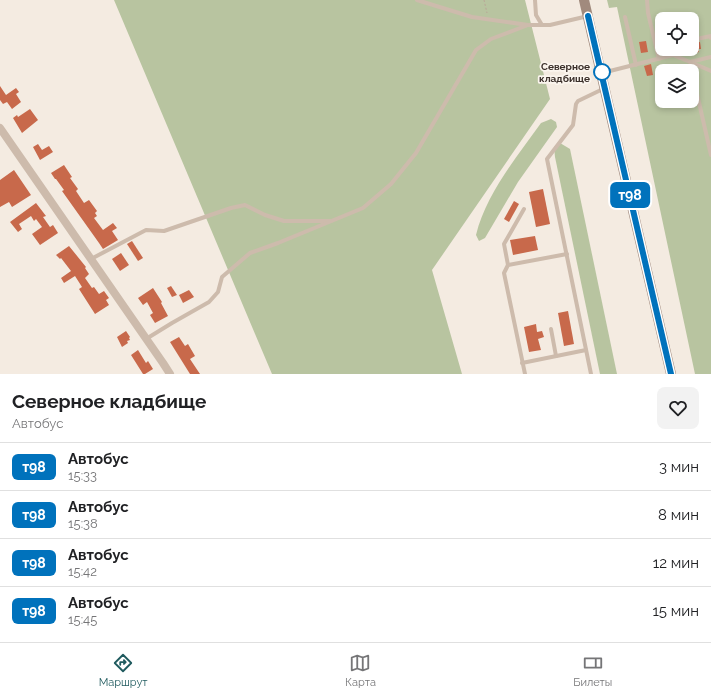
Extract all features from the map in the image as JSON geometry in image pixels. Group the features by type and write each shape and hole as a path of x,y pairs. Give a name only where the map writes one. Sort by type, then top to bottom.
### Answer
{"main road":[{"path":"584,0 671,374"}],"street":[{"path":"0,128 146,339 164,362 170,374"}],"lane":[{"path":"417,0 472,17 528,25 557,24 588,16"},
{"path":"535,0 536,15 542,25"},
{"path":"647,0 648,13 659,59"},
{"path":"626,17 636,65"},
{"path":"146,339 172,322 209,302 218,292 222,277 250,253 363,208 391,184 416,153 476,50 491,39 528,25"},
{"path":"699,38 710,36 711,38"},
{"path":"602,73 670,56"},
{"path":"675,56 711,71"},
{"path":"690,62 711,57"},
{"path":"591,374 547,159 573,125 576,104 578,101 605,87"},
{"path":"699,103 711,155"},
{"path":"91,259 146,230 164,231 244,205 265,215 284,221 333,221"},
{"path":"524,209 504,244 508,265 504,273 525,374"},
{"path":"508,265 567,254"},
{"path":"551,329 556,356"},
{"path":"522,363 586,350"}],"path":[{"path":"484,0 488,19"}],"green space":[{"path":"114,0 525,0 550,99 432,270 462,374 272,374"},
{"path":"607,0 711,0 711,374 695,374 617,7 609,8"},
{"path":"551,119 556,122 557,127 518,182 485,238 479,241 476,235 494,191 541,123"},
{"path":"560,143 570,149 617,374 600,374 555,157 554,147"}],"building":[{"path":"646,41 648,52 641,53 639,42"},
{"path":"700,42 701,49 699,49"},
{"path":"651,64 653,75 647,76 644,66"},
{"path":"0,86 6,95 16,88 19,92 16,94 21,102 12,109 7,102 3,104 0,100"},
{"path":"30,109 38,120 22,133 13,118 17,115 18,117"},
{"path":"38,144 42,150 49,146 53,152 40,160 33,147"},
{"path":"64,165 72,177 70,178 78,189 76,191 84,203 89,200 97,211 95,213 97,216 94,218 103,230 113,223 117,228 112,231 118,240 103,249 51,173"},
{"path":"14,170 31,195 12,207 9,202 0,207 0,180"},
{"path":"543,189 550,224 536,227 529,192"},
{"path":"514,201 519,204 509,222 504,219"},
{"path":"36,203 46,216 43,217 50,227 53,225 58,233 40,245 32,234 42,227 36,219 34,221 31,216 19,224 22,229 18,232 10,222"},
{"path":"535,236 538,250 513,255 510,240"},
{"path":"132,241 143,258 138,261 127,244"},
{"path":"69,246 86,267 85,268 89,274 85,278 92,288 94,287 99,294 104,291 109,298 106,300 109,305 95,314 79,289 82,287 75,276 64,283 61,278 71,271 61,258 60,259 56,255"},
{"path":"121,253 129,265 120,271 112,259"},
{"path":"171,286 177,295 172,297 167,288"},
{"path":"153,288 162,302 161,303 168,316 155,323 150,315 153,313 147,302 143,305 138,298"},
{"path":"189,290 194,297 183,303 179,295"},
{"path":"568,311 574,344 564,346 558,313"},
{"path":"536,324 537,332 542,331 544,337 538,339 541,350 529,352 524,327"},
{"path":"126,331 130,337 130,340 127,341 128,343 122,347 117,337"},
{"path":"179,337 185,346 188,344 195,356 190,359 200,374 190,374 170,342"},
{"path":"138,350 146,363 148,361 153,369 145,374 143,374 131,355"}],"bus line":[{"name":"т98","path":"588,16 671,374"}],"place":[{"name":"Северное кладбище","path":"602,72"}]}
